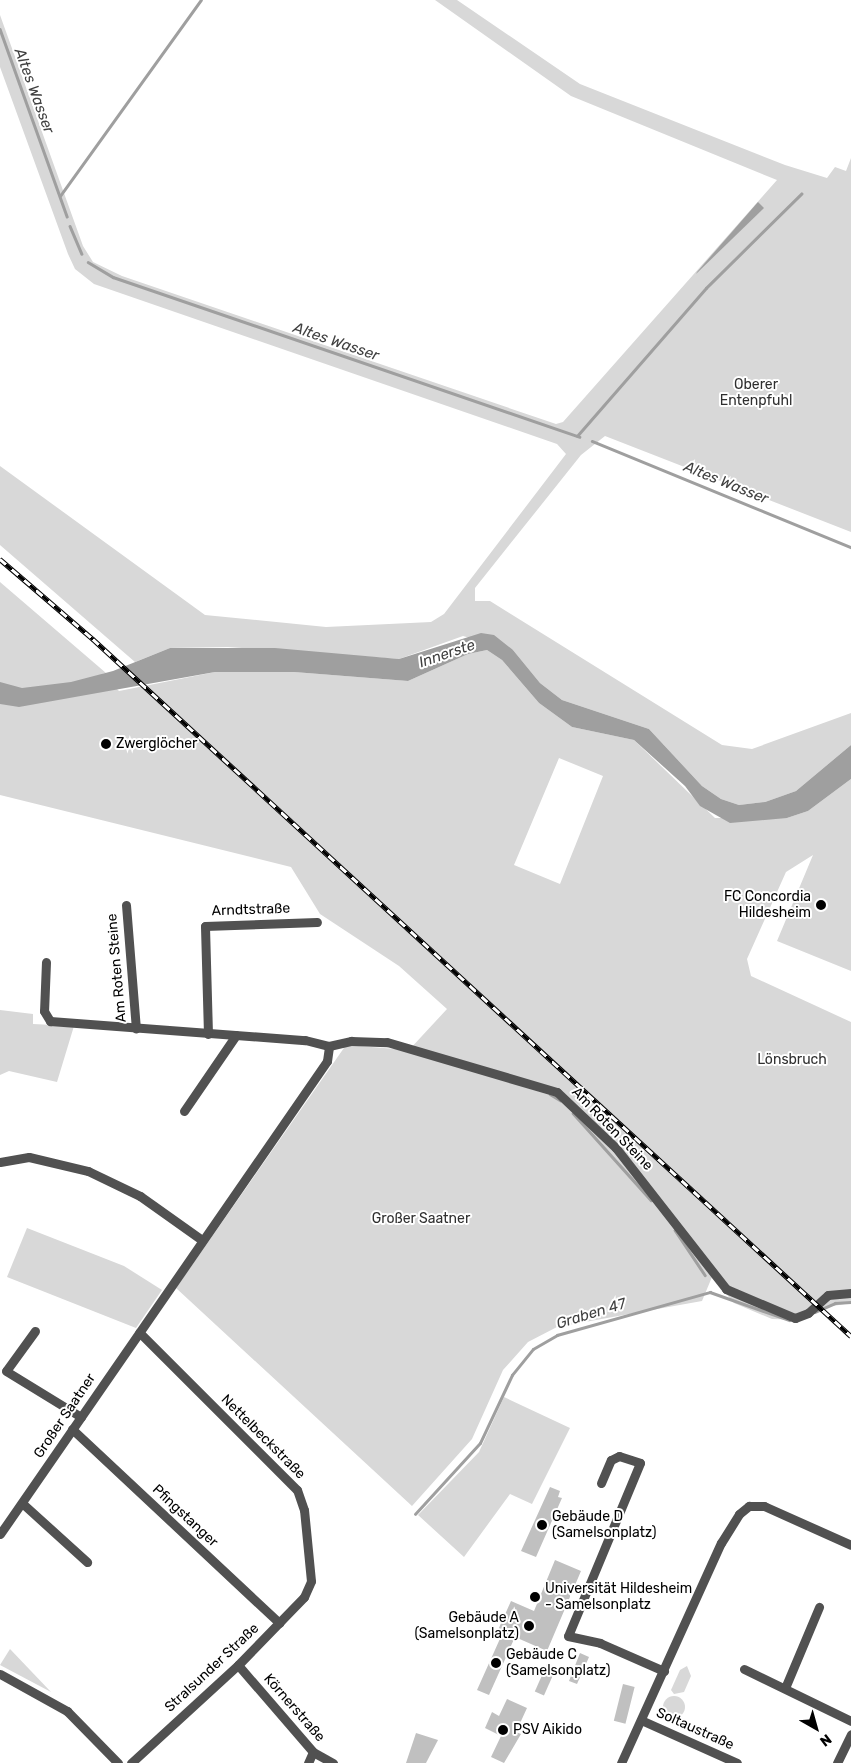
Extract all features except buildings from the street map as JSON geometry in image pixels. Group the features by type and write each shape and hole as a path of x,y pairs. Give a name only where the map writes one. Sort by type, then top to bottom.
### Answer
{"street":[{"name":"Am Roten Steine","path":"126,905 136,1029"},
{"name":"Arndtstraße","path":"208,1034 205,926 317,922"},
{"name":"Am Roten Steine","path":"46,962 44,1011 50,1021 136,1029 322,1041 329,1046 351,1041 387,1042 557,1092 616,1148 726,1289 795,1318 808,1314 828,1296 851,1294"},
{"path":"184,1111 236,1036"},
{"name":"Großer Saatner","path":"0,1534 327,1061 329,1046"},
{"path":"0,1162 29,1156 88,1171 140,1196 202,1240"},
{"path":"35,1332 6,1372 81,1416"},
{"name":"Nettelbeckstraße","path":"139,1332 296,1490 304,1510 309,1590"},
{"name":"Pfingstanger","path":"72,1429 279,1623"},
{"path":"602,1483 611,1460 619,1456 640,1463 568,1636 600,1643 664,1671"},
{"path":"22,1503 88,1562"},
{"path":"621,1763 721,1543 738,1514 749,1506 764,1506 851,1545"},
{"name":"Stralsunder Straße","path":"131,1763 238,1666 309,1590"},
{"path":"785,1688 818,1607"},
{"name":"Körnerstraße","path":"238,1666 313,1752 332,1763"},
{"path":"744,1669 851,1720"},
{"path":"0,1674 67,1711 118,1763"},
{"name":"Soltaustraße","path":"641,1720 737,1763"},
{"path":"836,1763 851,1734"},
{"path":"308,1763 313,1752"}],"green space":[{"name":"Oberer Entenpfuhl","path":"435,0 457,0 580,84 785,165 827,178 835,167 846,171 851,158 851,532 605,436 581,455 475,588 475,601 490,601 722,745 752,749 851,713 851,745 796,791 765,802 739,805 721,799 702,786 649,729 562,700 540,683 513,650 463,636 399,659 228,647 170,648 135,662 0,545 0,466 205,615 326,627 431,622 444,614 566,454 557,444 94,284 75,269 68,254 0,67 0,15 83,246 93,262 122,276 556,424 563,422 777,180 571,96"},
{"name":"Lönsbruch","path":"0,582 106,673 102,674 119,691 215,672 294,672 408,681 468,654 487,650 502,660 539,703 572,727 634,740 715,818 787,818 808,811 851,779 851,971 777,941 813,855 786,872 747,959 751,976 851,1022 851,1303 827,1307 801,1320 772,1319 734,1303 712,1277 702,1301 557,1327 528,1342 503,1370 472,1439 412,1506 176,1288 346,1045 409,1050 447,1009 399,966 320,914 291,867 0,795","holes":["559,758 603,776 560,884 514,865"]},
{"path":"0,1010 33,1014 33,1024 74,1026 57,1082 9,1071 0,1075"},
{"path":"27,1228 124,1266 162,1290 136,1328 7,1277"},
{"path":"504,1397 570,1428 532,1504 510,1494 464,1557 418,1515 479,1452"},
{"path":"10,1649 51,1692 0,1665"},
{"path":"687,1666 691,1676 684,1692 674,1694 671,1690 680,1670"},
{"path":"674,1696 682,1699 685,1707 682,1715 674,1718 666,1715 663,1707 666,1699"}],"water":[{"path":"758,202 764,208 696,274 697,272"},
{"name":"Innerste","path":"481,633 494,635 513,650 540,683 562,700 649,729 702,786 721,799 739,805 765,802 796,791 851,745 851,779 808,811 787,818 730,823 700,806 685,786 634,740 572,727 539,703 502,660 487,650 468,654 408,681 294,672 215,672 19,707 0,704 0,682 22,688 71,682 113,671 170,648 275,648 399,659"}],"waterway":[{"path":"60,196 201,0"},
{"name":"Altes Wasser","path":"0,29 67,216"},
{"path":"577,436 706,288 801,194"},
{"name":"Altes Wasser","path":"70,226 82,254"},
{"name":"Altes Wasser","path":"88,262 113,277 579,437"},
{"name":"Altes Wasser","path":"592,441 851,547"},
{"path":"550,1094 560,1100"},
{"path":"573,1113 651,1200"},
{"path":"675,1230 705,1275"},
{"name":"Graben 47","path":"415,1514 480,1443 512,1375 533,1349 557,1335 710,1292 789,1320"},
{"name":"Graben 47","path":"815,1312 835,1303 851,1302"}],"railway":[{"path":"0,559 93,639 851,1336"}],"place":[{"name":"Zwerglöcher","path":"106,744"},
{"name":"FC Concordia Hildesheim","path":"821,905"},
{"name":"Gebäude D (Samelsonplatz)","path":"542,1525"},
{"name":"Universität Hildesheim - Samelsonplatz","path":"535,1597"},
{"name":"Gebäude A (Samelsonplatz)","path":"529,1626"},
{"name":"Gebäude C (Samelsonplatz)","path":"496,1663"},
{"name":"PSV Aikido","path":"503,1730"}]}
